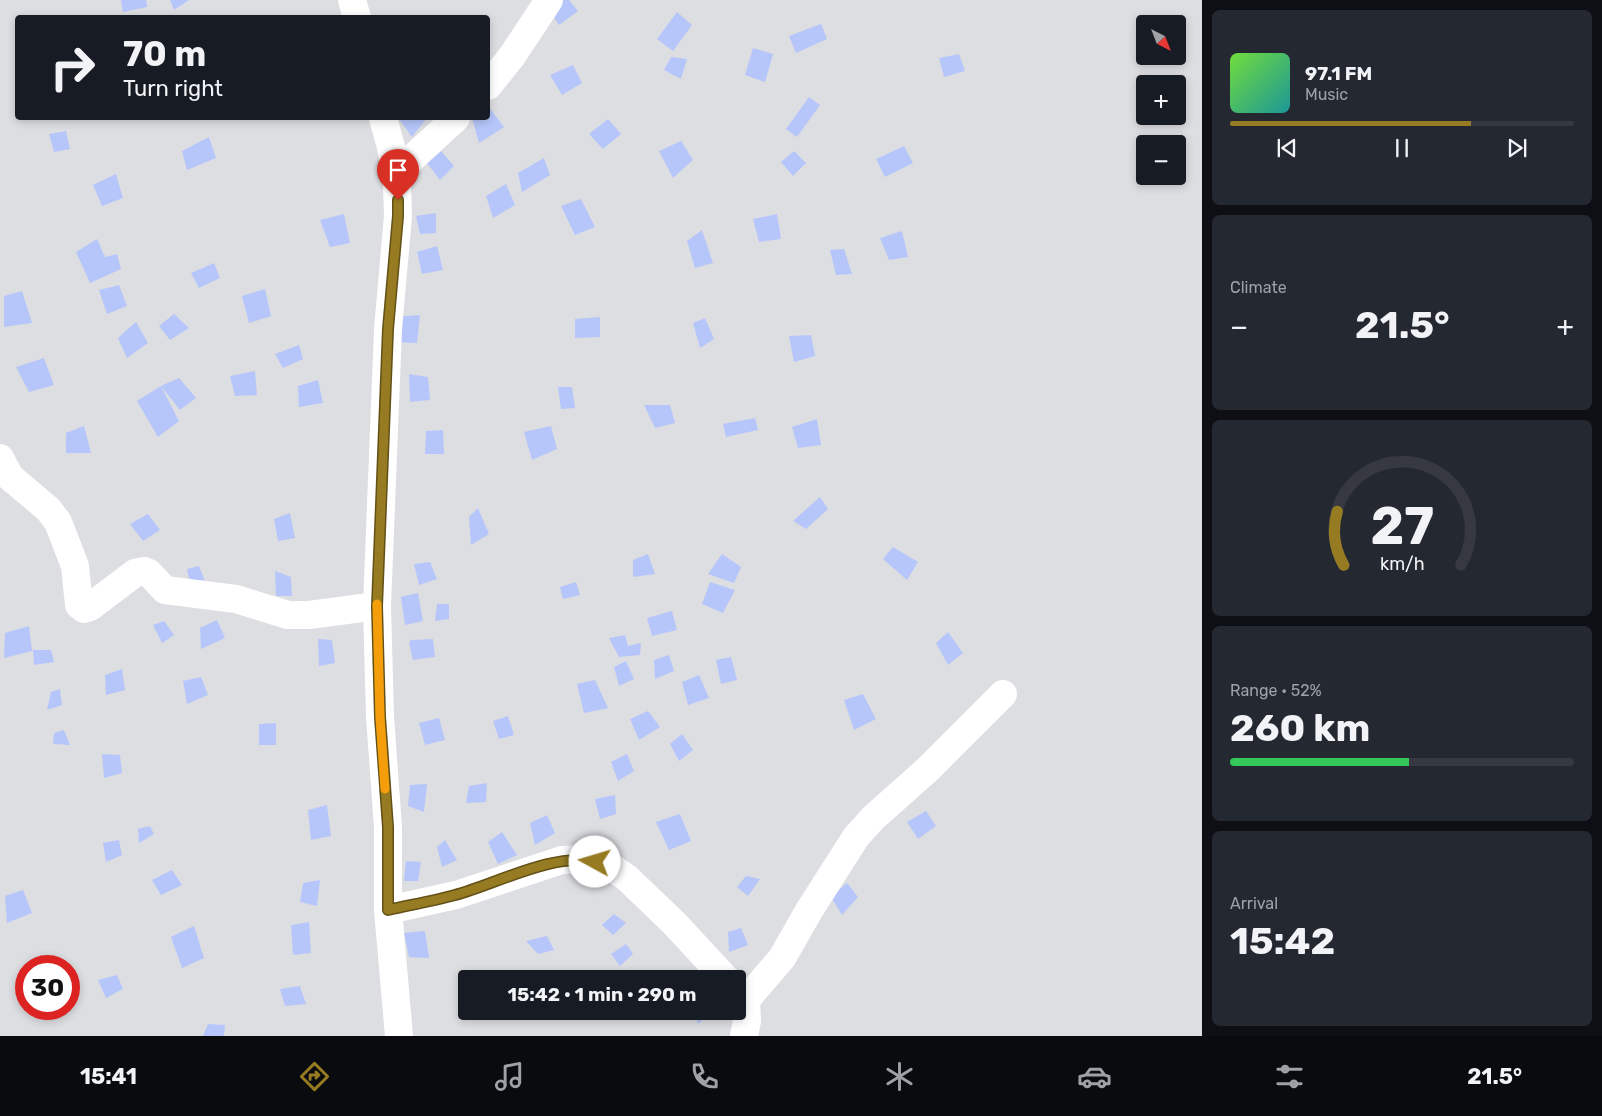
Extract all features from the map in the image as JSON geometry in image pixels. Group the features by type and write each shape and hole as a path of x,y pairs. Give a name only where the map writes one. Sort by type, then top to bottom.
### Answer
{"street":[{"path":"352,0 355,15"},
{"path":"490,84 512,56 549,0"},
{"path":"384,120 391,147 398,216 388,329 377,606 380,717 388,827 388,910 399,1036"},
{"path":"395,174 454,120"},
{"path":"0,458 10,477 48,509 58,522 75,566 79,605 84,609 90,607 135,573 144,572 149,572 165,590 236,599 288,615 309,615 377,606"},
{"path":"746,990 782,958 810,909 856,837 873,818 927,770 1003,694"},
{"path":"388,910 456,895 562,860 583,859 608,865 627,878 717,970"},
{"path":"744,1036 746,1017"}],"building":[{"path":"121,0 146,0 147,7 123,12"},
{"path":"170,0 189,0 174,10"},
{"path":"554,0 569,0 578,11 559,25 547,7"},
{"path":"677,12 692,25 673,51 657,39"},
{"path":"821,24 827,39 796,53 789,36"},
{"path":"753,48 773,54 765,82 745,75"},
{"path":"959,54 965,71 944,77 939,58"},
{"path":"671,57 687,59 681,79 664,70"},
{"path":"573,65 582,83 562,95 550,75"},
{"path":"809,97 820,105 797,137 786,129"},
{"path":"490,109 504,127 479,143 473,120 490,120"},
{"path":"608,119 621,134 603,149 589,134"},
{"path":"400,120 425,120 412,137"},
{"path":"66,131 70,149 54,152 49,134"},
{"path":"209,137 216,158 187,170 182,151"},
{"path":"681,141 693,160 673,178 659,151"},
{"path":"904,146 913,163 885,177 876,159"},
{"path":"441,151 454,166 440,180 427,163"},
{"path":"794,151 806,163 793,176 781,162"},
{"path":"544,158 550,175 522,192 518,173"},
{"path":"116,174 123,198 102,206 93,185"},
{"path":"506,184 515,205 493,218 486,196"},
{"path":"581,199 595,227 575,235 561,206"},
{"path":"436,213 436,233 420,234 416,216"},
{"path":"344,214 350,243 330,247 320,220"},
{"path":"777,214 781,239 759,242 753,219"},
{"path":"702,230 713,263 695,268 687,241"},
{"path":"902,231 908,257 889,260 880,238"},
{"path":"97,239 105,257 117,254 121,269 90,283 76,252"},
{"path":"437,246 443,270 422,274 417,252"},
{"path":"844,249 852,274 836,275 830,250"},
{"path":"214,263 220,278 199,288 191,273"},
{"path":"119,285 127,306 107,314 99,290"},
{"path":"265,289 271,316 249,323 242,296"},
{"path":"22,291 32,323 4,327 4,296"},
{"path":"174,314 189,328 170,340 159,326"},
{"path":"420,315 417,343 395,342 396,317"},
{"path":"600,317 600,337 575,338 575,319"},
{"path":"705,318 714,339 700,348 693,323"},
{"path":"136,322 148,343 127,358 118,338"},
{"path":"811,335 815,356 794,362 789,336"},
{"path":"299,345 303,359 283,368 275,354"},
{"path":"44,358 54,385 29,392 16,367"},
{"path":"255,371 257,395 235,396 230,376"},
{"path":"409,374 428,377 430,400 410,402"},
{"path":"179,378 196,398 180,410 161,386"},
{"path":"318,380 323,403 299,407 298,386"},
{"path":"161,386 179,421 158,437 137,401"},
{"path":"558,387 572,387 575,408 561,409"},
{"path":"644,405 670,405 675,423 655,428"},
{"path":"755,418 758,430 726,437 723,424"},
{"path":"817,419 821,445 798,448 792,427"},
{"path":"84,426 91,453 66,453 66,433"},
{"path":"551,426 557,449 532,460 524,432"},
{"path":"443,430 444,454 425,454 426,431"},
{"path":"820,497 828,509 806,529 793,521"},
{"path":"478,508 489,534 471,545 469,517"},
{"path":"290,513 295,538 278,541 274,519"},
{"path":"148,514 160,530 143,541 130,524"},
{"path":"893,547 918,562 907,580 883,559"},
{"path":"648,554 655,574 633,577 633,560"},
{"path":"722,554 741,567 734,583 708,574"},
{"path":"430,562 437,579 419,585 414,564"},
{"path":"199,566 206,584 191,589 187,569"},
{"path":"275,571 291,577 292,596 276,596"},
{"path":"576,582 580,595 563,599 560,587"},
{"path":"710,582 735,590 723,613 702,604"},
{"path":"418,593 423,621 405,625 401,597"},
{"path":"437,604 449,604 449,619 435,621"},
{"path":"672,611 677,630 652,636 647,618"},
{"path":"217,620 225,638 201,649 200,628"},
{"path":"164,621 174,635 162,643 153,625"},
{"path":"29,626 32,651 4,658 5,633"},
{"path":"948,632 963,653 948,665 936,643"},
{"path":"625,635 628,646 641,643 640,655 619,657 609,638"},
{"path":"318,639 332,640 335,663 319,666"},
{"path":"433,639 435,657 413,660 409,643 411,640"},
{"path":"33,650 51,650 54,662 34,665"},
{"path":"669,655 674,671 655,679 654,660"},
{"path":"731,657 737,680 721,684 716,660"},
{"path":"626,661 634,679 619,686 614,667"},
{"path":"122,669 125,690 106,695 105,675"},
{"path":"699,675 709,698 688,705 682,682"},
{"path":"201,677 208,695 187,704 183,681"},
{"path":"595,680 608,708 584,713 577,684"},
{"path":"60,689 62,705 47,710 51,692"},
{"path":"863,694 876,719 854,730 844,700"},
{"path":"648,711 660,727 639,740 630,719"},
{"path":"508,716 514,735 499,739 493,721"},
{"path":"439,718 445,740 425,745 419,723"},
{"path":"276,723 276,745 259,745 259,724"},
{"path":"64,730 70,745 53,744 54,733"},
{"path":"682,734 693,750 679,761 670,744"},
{"path":"102,754 120,755 122,773 104,778"},
{"path":"627,754 634,771 618,781 611,762"},
{"path":"487,783 486,802 466,803 469,786"},
{"path":"427,784 424,812 408,806 410,785"},
{"path":"615,795 616,814 600,819 595,799"},
{"path":"327,805 331,836 311,840 308,810"},
{"path":"926,811 936,826 918,839 907,822"},
{"path":"680,814 691,841 669,850 656,822"},
{"path":"547,815 555,833 535,845 530,823"},
{"path":"150,826 154,834 139,843 138,829"},
{"path":"502,832 517,855 498,864 488,842"},
{"path":"119,840 122,855 106,862 103,843"},
{"path":"445,840 457,860 442,867 437,847"},
{"path":"406,861 421,862 418,881 404,881"},
{"path":"172,870 182,885 161,895 152,880"},
{"path":"746,876 760,879 748,896 737,887"},
{"path":"320,880 317,906 300,902 303,883"},
{"path":"847,883 858,897 842,915 831,897"},
{"path":"23,890 32,913 7,923 5,896"},
{"path":"614,914 626,923 613,935 602,925"},
{"path":"309,922 311,953 293,955 291,925"},
{"path":"194,926 204,958 182,968 171,937"},
{"path":"741,928 748,945 729,952 728,932"},
{"path":"425,931 429,958 409,957 404,933"},
{"path":"547,936 554,950 538,954 526,941"},
{"path":"626,944 633,954 620,966 611,954"},
{"path":"117,975 123,989 106,998 98,980"},
{"path":"300,986 306,1004 285,1006 280,989"},
{"path":"208,1024 225,1025 224,1036 203,1036"}],"slow traffic":[{"path":"377,604 380,717 385,789"}],"route":[{"path":"398,200 388,329 377,606 380,717 388,827 388,910 456,895 562,860 583,859 595,862"}]}
